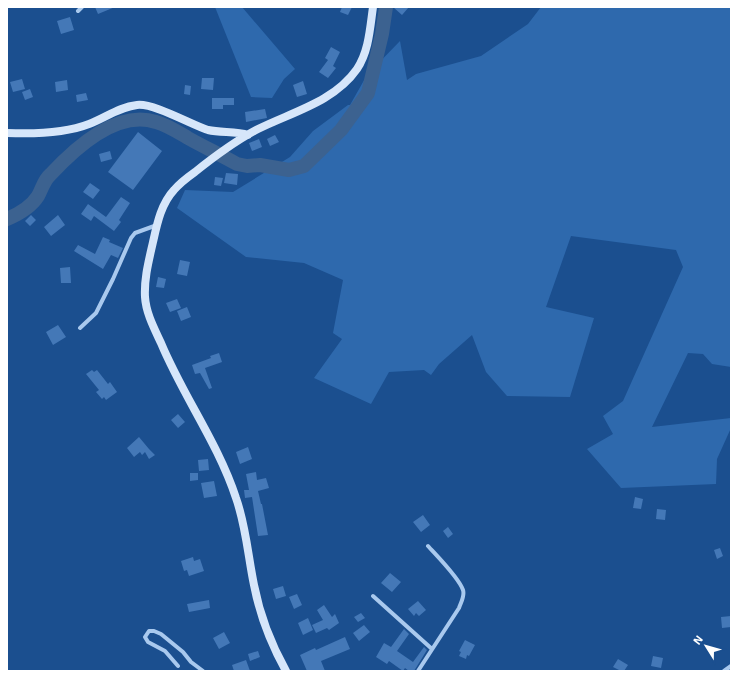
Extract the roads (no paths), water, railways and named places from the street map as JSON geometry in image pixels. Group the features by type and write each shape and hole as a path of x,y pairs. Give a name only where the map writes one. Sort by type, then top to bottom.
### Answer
{"main road":[{"path":"286,671 268,636 260,611 237,500 229,477 216,448 182,389 150,318 145,300 147,266 157,224 164,204 174,190 222,151 248,135 326,97 347,80 357,68 365,49 370,33 373,7"},
{"path":"7,132 37,133 76,128 90,124 102,117 124,108 137,105 148,105 194,125 210,130 248,135"}],"street":[{"path":"78,11 82,7"},
{"path":"80,328 96,313 131,238 135,233 157,224"},
{"path":"418,671 459,608 463,597 463,591 458,581 428,546"},
{"path":"373,596 432,649"},
{"path":"178,666 165,651 148,642 145,637 149,631 154,631 161,634 203,671"},
{"path":"724,671 731,666"}],"waterway":[{"path":"7,219 32,204 48,177 84,143 112,126 126,121 141,119 160,123 237,164 247,166 260,165 289,170 304,166 341,130 368,93 382,34 386,7"}]}
